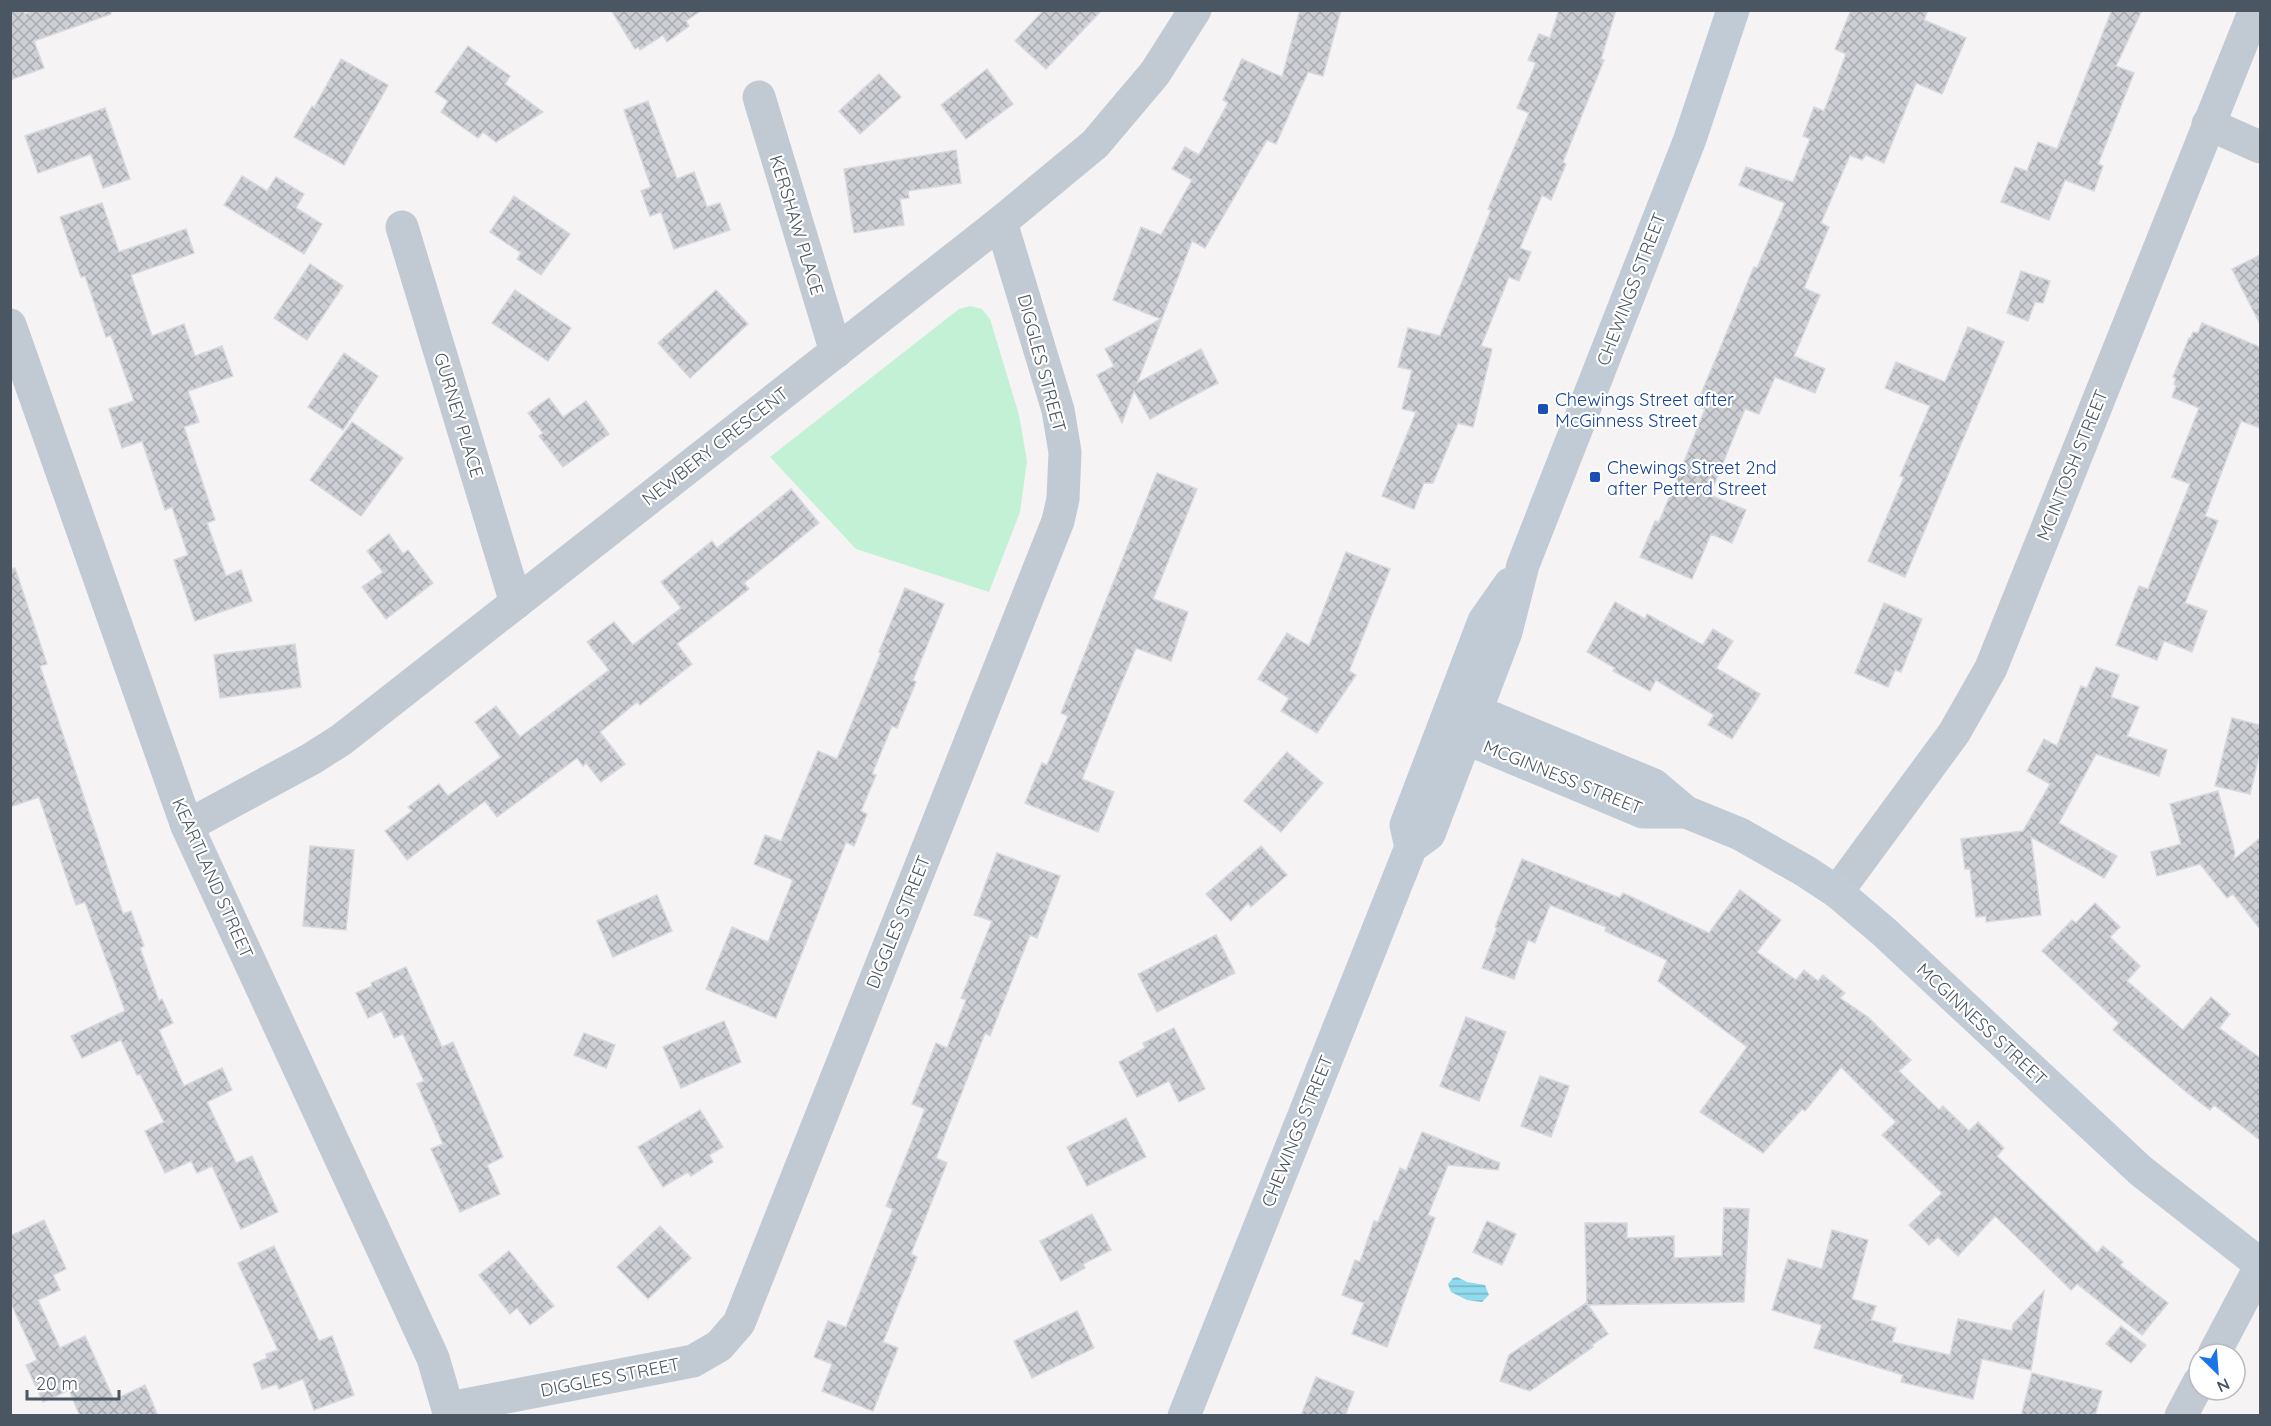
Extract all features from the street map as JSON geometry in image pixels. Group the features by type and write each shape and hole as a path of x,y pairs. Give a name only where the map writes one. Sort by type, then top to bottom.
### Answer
{"street":[{"name":"NEWBERY CRESCENT","path":"187,826 311,759 341,740 1001,222 1095,144 1155,73 1195,10"},
{"name":"CHEWINGS STREET","path":"1184,1416 1411,847 1429,834 1484,621 1523,565 1690,139 1733,10"},
{"name":"MCINTOSH STREET","path":"1837,892 1954,733 1991,668 2255,10"},
{"name":"KERSHAW PLACE","path":"759,97 836,352"},
{"path":"2208,124 2260,147"},
{"name":"DIGGLES STREET","path":"450,1412 693,1361 719,1346 739,1323 1058,521 1063,499 1065,452 1058,410 1001,222"},
{"name":"GURNEY PLACE","path":"402,227 516,603"},
{"name":"KEARTLAND STREET","path":"10,325 187,826 433,1358 450,1412"},
{"name":"MCGINNESS STREET","path":"1460,720 1643,812 1686,812 1740,834 1837,892 1883,931 2141,1171 2260,1265"},
{"path":"2220,1342 2260,1265"},
{"path":"2181,1416 2188,1402"}],"green space":[{"path":"970,306 982,309 990,319 1019,415 1027,461 1020,512 989,592 856,549 770,457 959,309"}],"water":[{"path":"1457,1277 1467,1282 1485,1285 1489,1295 1482,1302 1467,1300 1451,1292 1448,1284"}],"building":[{"path":"10,10 23,10 25,14 35,10 111,10 111,14 34,41 44,68 10,80"},
{"path":"611,10 702,10 686,21 689,26 667,42 663,35 640,50 638,47 635,49"},
{"path":"1044,10 1102,10 1046,69 1015,41"},
{"path":"1300,10 1341,10 1323,76 1308,72 1276,144 1267,140 1205,248 1192,241 1137,383 1201,349 1218,383 1150,419 1134,391 1122,423 1097,375 1114,366 1105,349 1161,319 1113,300 1141,227 1161,235 1192,180 1172,169 1185,147 1199,155 1228,103 1223,100 1242,59 1282,77"},
{"path":"1559,10 1616,10 1601,59 1604,60 1563,162 1566,164 1551,200 1542,195 1520,248 1531,252 1519,281 1509,277 1481,346 1492,349 1473,427 1458,423 1433,483 1424,483 1414,509 1382,496 1416,412 1402,409 1412,370 1398,367 1408,328 1440,336 1491,210 1488,209 1529,113 1517,108 1536,63 1528,60 1539,34 1550,38"},
{"path":"1851,10 1928,10 1924,20 1966,38 1942,94 1916,83 1884,163 1866,155 1862,160 1850,155 1821,223 1829,227 1804,288 1820,295 1794,356 1825,369 1815,393 1775,377 1759,414 1745,409 1710,495 1746,510 1732,543 1711,534 1692,579 1640,557 1655,521 1659,522 1705,409 1696,406 1754,267 1757,268 1785,203 1739,185 1746,167 1793,182 1810,139 1803,136 1814,107 1824,111 1846,54 1835,49"},
{"path":"2112,10 2142,10 2116,66 2134,73 2098,164 2103,166 2094,191 2065,180 2049,220 2001,202 2015,167 2027,171 2038,142 2057,149"},
{"path":"468,46 510,76 505,84 543,112 496,142 483,132 478,138 441,112 448,101 435,92"},
{"path":"341,59 388,85 344,165 294,137 312,106 314,108"},
{"path":"987,69 1013,104 966,139 941,105"},
{"path":"879,74 901,97 860,134 839,111"},
{"path":"648,101 677,179 694,172 707,207 720,203 730,230 674,249 661,212 650,216 641,191 651,187 624,110"},
{"path":"105,108 130,179 103,188 91,154 38,173 25,136"},
{"path":"956,150 961,183 908,191 909,198 900,199 904,225 854,233 844,169"},
{"path":"242,176 267,191 276,177 304,194 296,208 322,224 304,254 224,205"},
{"path":"514,196 570,234 541,275 517,259 521,253 490,232"},
{"path":"102,203 119,252 186,229 194,253 131,275 152,336 184,324 195,356 222,346 233,376 188,391 199,422 184,427 215,520 207,523 226,576 241,570 252,601 195,621 174,560 188,555 172,507 165,510 142,441 122,448 109,409 134,401 111,335 106,337 85,276 81,277 60,217"},
{"path":"2260,255 2260,324 2232,269"},
{"path":"310,264 343,286 307,340 274,318"},
{"path":"2021,271 2050,281 2043,303 2035,302 2028,321 2007,313"},
{"path":"515,290 571,328 548,361 492,323"},
{"path":"716,290 748,324 690,378 658,343"},
{"path":"2202,323 2260,347 2260,428 2241,421 2205,516 2218,521 2185,603 2207,611 2192,652 2164,641 2157,660 2116,645 2139,586 2148,589 2190,484 2172,477 2199,408 2172,397 2176,386 2174,384 2176,378 2173,377 2189,338 2193,332 2198,333"},
{"path":"1968,327 2004,342 1905,577 1868,561 1904,477 1900,476 1930,406 1885,388 1896,362 1945,382"},
{"path":"344,353 378,376 343,430 308,407"},
{"path":"549,398 563,417 586,401 609,434 563,467 539,436 543,433 528,413"},
{"path":"352,422 403,458 361,516 310,480"},
{"path":"1157,473 1197,489 1153,599 1188,612 1171,661 1136,648 1082,779 1114,792 1098,832 1025,803 1042,763 1047,765 1068,716 1061,713"},
{"path":"791,489 819,523 744,583 749,589 677,644 692,664 640,705 637,702 600,732 625,764 601,782 586,763 583,766 577,758 497,817 485,801 407,860 385,831 412,811 408,807 439,784 448,796 501,757 475,722 496,706 520,737 609,670 587,642 614,622 633,645 681,608 661,582 712,541 717,548"},
{"path":"389,534 403,554 408,550 433,583 386,619 362,587 383,572 367,551"},
{"path":"1346,552 1390,569 1349,671 1356,675 1317,733 1281,711 1289,698 1258,679 1287,633 1309,646"},
{"path":"15,568 47,664 40,666 123,914 131,911 144,946 140,948 159,1001 162,999 173,1023 159,1030 184,1086 222,1068 232,1090 207,1102 236,1163 252,1156 278,1212 241,1229 212,1166 197,1173 191,1161 165,1173 145,1131 164,1122 140,1074 137,1075 121,1040 82,1058 71,1036 125,1011 85,902 76,905 39,797 10,807 10,569"},
{"path":"905,588 944,604 913,680 916,682 897,728 892,726 872,774 876,775 861,811 867,814 854,846 846,842 776,1018 706,989 732,927 768,942 793,880 754,864 765,835 781,841 818,751 837,759"},
{"path":"1615,602 1645,619 1647,614 1703,645 1713,629 1733,641 1716,668 1760,694 1732,739 1708,725 1714,715 1656,680 1650,691 1613,671 1615,668 1587,652"},
{"path":"1884,603 1922,619 1901,672 1895,670 1888,687 1855,673"},
{"path":"295,644 301,687 220,698 214,655"},
{"path":"2096,667 2119,675 2111,697 2139,707 2127,736 2167,750 2159,776 2096,754 2059,823 2117,856 2104,878 2031,837 2041,915 1986,922 1986,916 1976,917 1970,869 1965,869 1961,839 2023,831 2050,784 2027,771 2044,739 2057,746 2081,686 2087,688"},
{"path":"2232,718 2260,725 2260,752 2250,794 2215,786"},
{"path":"1287,752 1323,783 1281,832 1244,801"},
{"path":"2218,791 2235,853 2233,860 2260,838 2260,929 2233,894 2227,898 2200,864 2157,876 2151,852 2181,844 2170,804"},
{"path":"310,846 354,850 346,930 303,926"},
{"path":"1261,846 1287,875 1251,907 1248,903 1231,921 1206,894"},
{"path":"997,853 1060,876 1037,938 1030,935 990,1036 985,1033 936,1158 947,1163 911,1254 917,1257 883,1342 898,1348 873,1411 822,1391 832,1364 814,1357 828,1321 846,1327 893,1209 886,1206 925,1109 912,1104 936,1043 947,1048 966,1000 961,998 992,921 974,915"},
{"path":"1522,859 1620,898 1623,893 1709,933 1740,890 1781,920 1757,952 1796,980 1804,970 1818,981 1823,975 1845,993 1840,998 1868,1017 1911,1060 1899,1071 1939,1110 1943,1106 1969,1131 1978,1122 2004,1148 1997,1156 2097,1253 2103,1246 2123,1262 2120,1265 2168,1303 2142,1335 2077,1284 2071,1290 1995,1216 1958,1256 1938,1237 1929,1245 1909,1225 1942,1193 1882,1135 1896,1122 1841,1067 1805,1111 1802,1109 1763,1153 1700,1112 1747,1047 1658,981 1667,960 1605,931 1606,927 1550,905 1535,943 1528,940 1514,979 1482,968 1497,928 1495,927"},
{"path":"657,895 672,931 613,957 597,921"},
{"path":"2095,903 2120,927 2110,937 2140,966 2127,981 2183,1030 2211,997 2230,1014 2219,1028 2260,1058 2260,1140 2214,1105 2210,1110 2113,1030 2119,1023 2042,951 2072,920 2076,923"},
{"path":"1216,935 1235,973 1157,1012 1138,974"},
{"path":"406,967 442,1047 453,1042 503,1157 487,1165 500,1194 460,1212 431,1149 443,1144 417,1084 424,1081 403,1034 394,1038 382,1011 368,1018 356,993 372,986 371,983"},
{"path":"1466,1017 1506,1032 1479,1101 1440,1086"},
{"path":"724,1021 741,1062 681,1088 663,1047"},
{"path":"1174,1028 1205,1089 1179,1102 1169,1081 1137,1097 1119,1062 1145,1048 1143,1043"},
{"path":"584,1033 615,1045 606,1068 574,1055"},
{"path":"1540,1076 1569,1086 1551,1137 1521,1126"},
{"path":"700,1110 723,1147 709,1155 713,1162 691,1176 688,1172 663,1187 638,1147"},
{"path":"1126,1118 1146,1157 1087,1186 1067,1147"},
{"path":"1422,1132 1500,1163 1498,1170 1448,1165 1428,1215 1435,1218 1387,1347 1352,1334 1364,1303 1342,1295 1355,1260 1360,1262 1374,1221 1378,1222 1400,1168 1406,1171"},
{"path":"1724,1208 1749,1209 1744,1302 1588,1305 1608,1334 1592,1345 1593,1347 1530,1391 1500,1381 1509,1355 1586,1303 1587,1305 1585,1223 1627,1223 1627,1238 1674,1236 1674,1258 1722,1256"},
{"path":"1092,1214 1111,1250 1083,1264 1085,1268 1061,1281 1040,1241"},
{"path":"44,1220 66,1269 53,1275 60,1290 38,1300 60,1348 85,1336 114,1400 145,1385 158,1416 80,1416 69,1390 43,1402 26,1365 37,1360 10,1301 10,1236"},
{"path":"1487,1221 1516,1234 1502,1265 1473,1252"},
{"path":"660,1226 691,1258 648,1299 617,1267"},
{"path":"1832,1230 1868,1240 1852,1299 1876,1306 1871,1320 1896,1328 1892,1342 1950,1355 1958,1319 2012,1331 2013,1324 2044,1291 2031,1370 1982,1359 1973,1399 1901,1382 1903,1375 1814,1348 1822,1325 1772,1310 1788,1259 1822,1269"},
{"path":"274,1246 319,1341 332,1336 354,1395 314,1410 303,1379 279,1389 277,1384 262,1389 253,1364 267,1358 266,1354 278,1350 238,1263"},
{"path":"509,1251 554,1306 530,1325 517,1308 510,1314 479,1275"},
{"path":"1077,1311 1094,1348 1032,1378 1014,1341"},
{"path":"2121,1326 2146,1345 2131,1363 2106,1344"},
{"path":"2032,1373 2102,1391 2095,1416 2021,1416"},
{"path":"1316,1377 1354,1392 1345,1416 1301,1416"}],"place":[{"name":"Chewings Street after McGinness Street","path":"1543,409"},
{"name":"Chewings Street 2nd after Petterd Street","path":"1595,477"}]}
